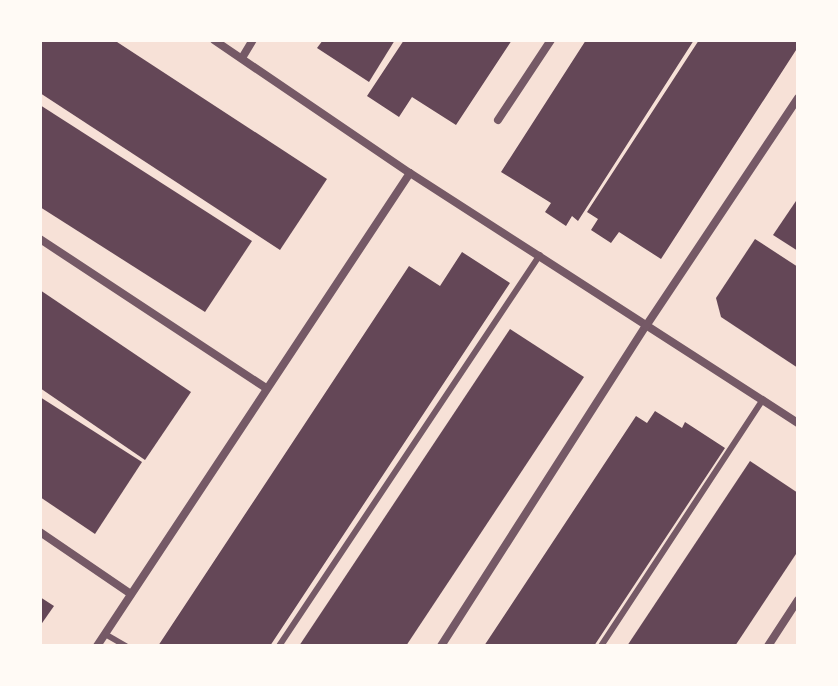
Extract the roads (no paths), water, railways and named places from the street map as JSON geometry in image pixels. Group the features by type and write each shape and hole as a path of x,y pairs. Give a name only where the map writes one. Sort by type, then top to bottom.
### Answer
{"street":[{"path":"214,40 410,173 798,423"},
{"path":"242,58 253,40"},
{"path":"498,120 551,40"},
{"path":"441,646 646,326 797,101"},
{"path":"97,646 410,173"},
{"path":"40,239 266,388"},
{"path":"40,532 131,594"},
{"path":"768,646 798,600"}],"lane":[{"path":"279,646 540,255"},
{"path":"601,646 763,399"},
{"path":"105,634 126,646"}]}
